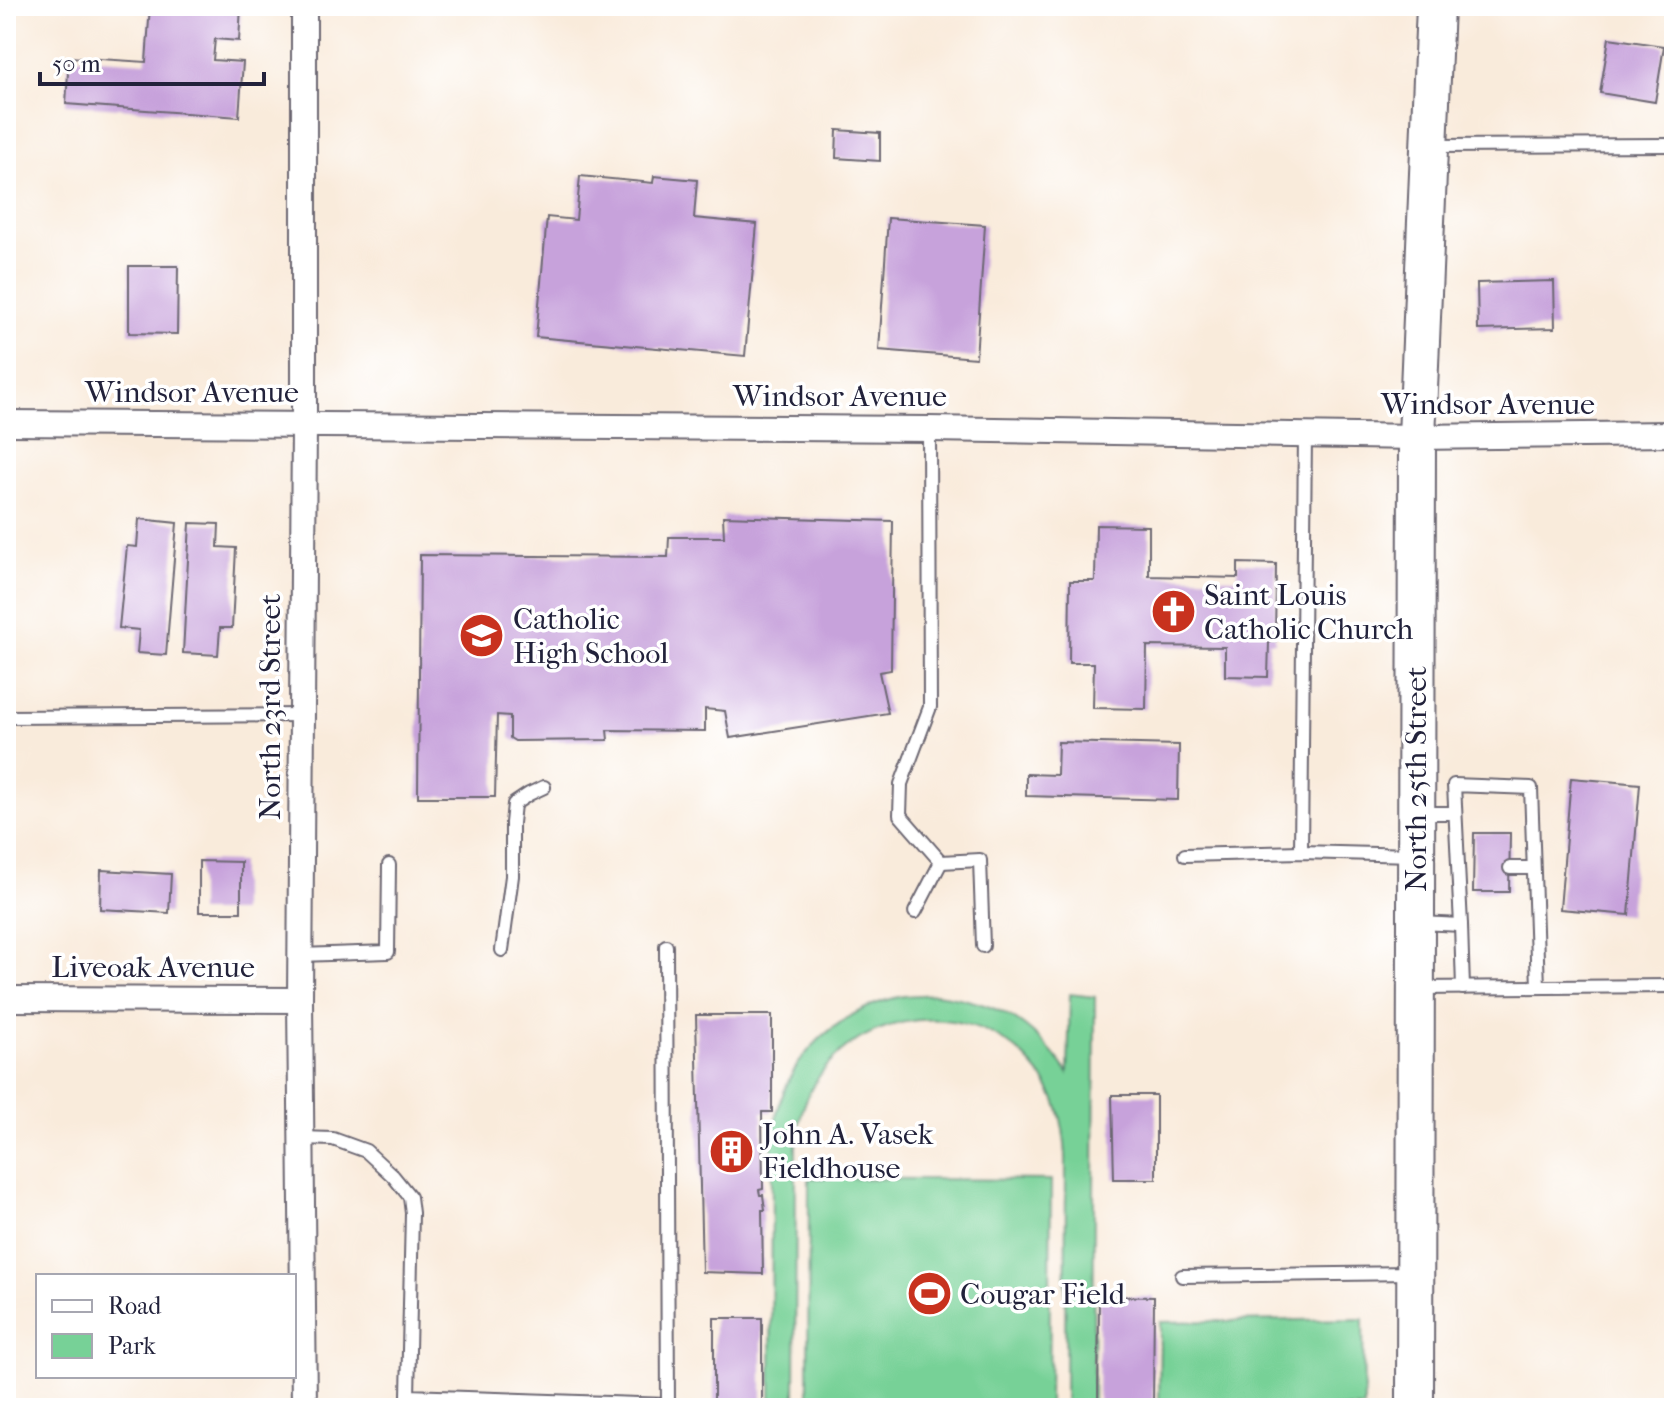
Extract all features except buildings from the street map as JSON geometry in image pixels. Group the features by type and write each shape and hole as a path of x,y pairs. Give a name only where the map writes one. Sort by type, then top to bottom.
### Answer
{"main road":[{"name":"North 25th Street","path":"1415,1408 1417,437 1435,6"}],"street":[{"name":"North 23rd Street","path":"304,6 300,955 304,1408"},
{"name":"Windsor Avenue","path":"6,423 929,429 1417,437 1674,434"},
{"name":"Liveoak Avenue","path":"6,999 300,1000"}],"lane":[{"path":"1429,146 1674,145"},
{"path":"929,429 930,707 901,784 900,815 941,862"},
{"path":"1301,852 1305,435"},
{"path":"6,717 302,715"},
{"path":"1463,988 1454,785 1531,788 1538,987"},
{"path":"502,950 512,876 514,804 544,787"},
{"path":"1416,813 1454,813"},
{"path":"1185,855 1301,852 1416,855"},
{"path":"941,862 980,860 983,946"},
{"path":"915,912 941,862"},
{"path":"300,955 388,952 389,865"},
{"path":"1457,866 1474,867"},
{"path":"1510,868 1533,868"},
{"path":"1416,923 1461,925"},
{"path":"301,1138 333,1139 366,1151 410,1197 408,1396 668,1406 666,946"},
{"path":"1416,988 1674,986"},
{"path":"1182,1276 1415,1273"}],"green space":[{"path":"936,994 978,1003 1011,1017 1040,1040 1068,1073 1070,994 1095,997 1093,1408 1065,1408 1066,1157 1055,1100 1026,1059 993,1035 964,1024 933,1020 902,1023 873,1032 846,1048 824,1070 807,1098 796,1146 795,1408 771,1408 772,1144 782,1096 805,1055 849,1017 885,1001"},
{"name":"Cougar Field","path":"809,1178 1051,1180 1049,1408 808,1408"},
{"path":"1363,1319 1364,1408 1159,1408 1160,1322"}],"place":[{"name":"Saint Louis Catholic Church","path":"1173,612"},
{"name":"Catholic High School","path":"482,636"},
{"name":"John A. Vasek Fieldhouse","path":"731,1151"},
{"name":"Cougar Field","path":"929,1294"}]}
